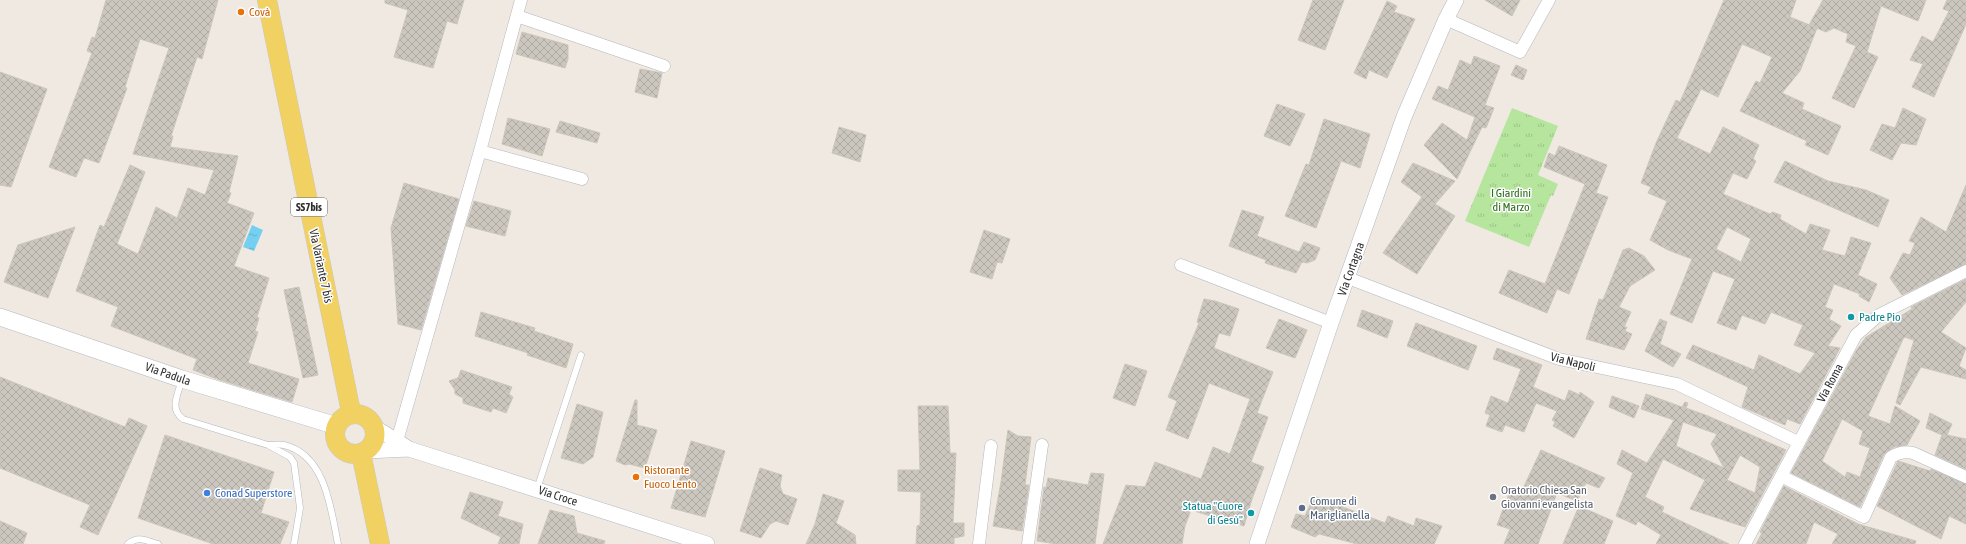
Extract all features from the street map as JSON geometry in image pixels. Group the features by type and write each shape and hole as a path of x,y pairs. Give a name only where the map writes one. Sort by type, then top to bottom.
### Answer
{"main road":[{"name":"Via Variante 7 bis","path":"267,0 350,407 354,414"},
{"name":"Via Padula","path":"0,317 182,379 337,426"},
{"path":"354,414 365,417 373,426 373,442 363,452 348,453 338,444 335,432 337,426 344,417 354,414"},
{"path":"363,452 380,544"}],"street":[{"path":"403,445 521,0"},
{"name":"Via Cortagna","path":"1260,544 1331,323 1404,117 1446,18 1456,0"},
{"path":"1446,18 1520,52 1549,0"},
{"path":"517,16 664,66"},
{"path":"480,151 582,179"},
{"path":"1181,265 1331,323"},
{"name":"Via Roma","path":"1745,544 1856,335 1879,315 1966,271"},
{"name":"Via Napoli","path":"1348,278 1559,359 1677,384 1798,442"},
{"name":"Via Croce","path":"373,426 403,445 707,544"},
{"name":"Via Croce","path":"363,452 403,445"},
{"path":"1028,544 1042,445"},
{"path":"979,544 991,446"},
{"path":"1781,476 1864,517 1891,457 1898,453 1913,453 1966,477"}],"lane":[{"path":"537,489 581,355"},
{"path":"182,379 175,402 175,410 178,416 183,419 268,445 290,457 294,463 300,508 294,544"},
{"path":"268,445 284,445 296,450 305,456 316,470 329,501 338,544"},
{"path":"128,544 134,539 140,538 158,544"}],"green space":[{"name":"I Giardini di Marzo","path":"1512,108 1558,126 1538,175 1558,184 1553,196 1551,195 1529,247 1465,221"}],"water":[{"path":"252,225 263,230 254,251 243,247"}],"building":[{"path":"106,0 218,0 202,59 197,57 171,136 173,136 170,147 238,156 229,192 231,193 227,203 254,213 234,266 269,278 257,317 259,318 255,331 258,332 248,363 299,379 292,402 220,380 193,370 197,359 111,326 118,307 76,291 100,225 104,227 130,165 145,172 117,244 138,254 156,207 177,218 188,188 205,195 214,170 133,154 169,48 140,39 125,87 127,88 99,163 84,158 76,177 49,167 92,53 87,51 92,37 95,38"},
{"path":"385,0 464,0 457,24 447,21 433,68 394,57 408,10 385,3"},
{"path":"1313,0 1344,0 1325,50 1298,40"},
{"path":"1485,0 1520,0 1512,16"},
{"path":"1724,0 1796,0 1790,17 1817,28 1800,71 1782,93 1804,103 1802,109 1841,126 1828,155 1805,145 1807,141 1740,111 1756,81 1760,83 1772,57 1742,44 1718,97 1701,89 1677,138 1710,154 1723,127 1759,145 1753,159 1756,161 1747,179 1733,173 1723,194 1770,214 1772,212 1781,215 1780,219 1806,234 1810,224 1830,230 1822,250 1845,256 1851,237 1871,243 1858,275 1877,284 1869,302 1859,296 1860,294 1834,284 1825,307 1833,310 1829,319 1841,326 1828,346 1840,348 1800,424 1787,419 1785,425 1742,407 1748,387 1686,358 1693,345 1754,370 1759,355 1800,374 1815,353 1794,345 1803,325 1771,312 1765,324 1742,315 1736,330 1717,323 1735,279 1713,271 1692,323 1670,314 1692,259 1668,250 1650,240 1667,201 1648,193 1651,187 1641,183 1656,143 1676,100 1680,102","holes":["1727,227 1751,239 1741,262 1716,249"]},
{"path":"1823,0 1926,0 1918,21 1881,6 1867,52 1878,57 1854,108 1832,98 1856,46 1846,42 1848,34 1834,28 1826,32 1809,25"},
{"path":"1947,0 1966,0 1966,24 1934,97 1912,87 1923,64 1910,60 1922,36 1933,42 1949,11 1943,9"},
{"path":"1387,1 1397,6 1394,12 1415,19 1387,78 1369,70 1366,79 1354,73"},
{"path":"522,32 568,45 568,59 565,68 516,54"},
{"path":"1474,56 1500,66 1485,105 1494,108 1486,128 1482,127 1457,179 1424,145 1442,123 1467,140 1475,117 1432,99 1438,86 1448,90 1460,60 1471,65"},
{"path":"1516,65 1527,70 1523,80 1511,75"},
{"path":"640,69 662,73 657,98 635,92"},
{"path":"0,72 47,89 11,187 0,185"},
{"path":"1277,104 1305,114 1290,146 1264,136"},
{"path":"1903,108 1926,119 1916,145 1901,143 1892,160 1870,150 1882,124 1895,128"},
{"path":"508,118 550,129 542,156 502,144"},
{"path":"1324,119 1370,134 1360,168 1341,161 1316,228 1285,216 1306,164 1309,165"},
{"path":"560,121 600,133 597,143 556,132"},
{"path":"839,127 866,135 860,162 832,153"},
{"path":"1559,146 1607,165 1596,193 1608,197 1569,294 1557,289 1547,313 1499,293 1509,270 1545,284 1585,184 1544,167 1549,153 1555,156"},
{"path":"1785,161 1828,181 1866,190 1889,200 1878,227 1774,182"},
{"path":"1413,163 1455,181 1435,204 1455,216 1417,274 1383,253 1422,197 1401,182"},
{"path":"404,183 459,199 421,330 398,324 391,228"},
{"path":"1966,185 1966,264 1902,295 1890,278 1903,253 1910,255 1915,243 1909,241 1921,217 1946,232"},
{"path":"474,201 511,211 505,236 466,226"},
{"path":"1242,210 1264,217 1257,236 1299,252 1304,242 1320,248 1315,260 1307,263 1302,262 1296,273 1265,263 1266,260 1229,246"},
{"path":"75,227 48,298 4,282 18,245"},
{"path":"984,230 1010,239 1002,263 997,262 992,279 970,272"},
{"path":"1629,248 1644,256 1655,270 1630,286 1619,307 1631,312 1624,327 1627,327 1625,331 1632,334 1624,350 1586,339 1599,299 1603,300 1623,250"},
{"path":"1966,279 1966,302 1941,332 1966,348 1959,366 1966,370 1966,379 1921,367 1900,405 1896,403 1914,340 1904,337 1868,416 1890,424 1895,406 1920,421 1907,445 1894,447 1884,454 1860,507 1791,473 1856,351 1866,337 1912,309 1911,307","holes":["1842,419 1863,431 1859,444 1870,448 1860,477 1847,472 1845,477 1822,461"]},
{"path":"299,287 318,375 303,378 284,290"},
{"path":"1204,299 1239,309 1230,336 1219,333 1214,348 1273,372 1257,413 1268,417 1251,462 1264,467 1244,526 1191,510 1185,526 1182,544 1103,544 1126,485 1145,487 1155,462 1201,479 1213,447 1230,454 1250,399 1209,383 1188,439 1166,430 1177,401 1168,397 1199,323 1197,322"},
{"path":"1362,310 1393,321 1387,338 1357,326"},
{"path":"481,312 535,328 534,331 573,344 566,368 527,355 528,353 475,336"},
{"path":"1279,319 1307,330 1295,358 1266,348"},
{"path":"1660,319 1667,322 1660,344 1681,354 1673,367 1645,351"},
{"path":"1416,323 1477,346 1468,370 1407,346"},
{"path":"1497,348 1542,365 1533,387 1565,401 1569,390 1580,395 1580,392 1594,402 1574,438 1553,426 1555,422 1552,420 1557,411 1536,403 1524,432 1505,425 1502,432 1486,426 1490,415 1485,413 1491,396 1508,403 1521,369 1493,359"},
{"path":"1125,364 1147,371 1135,406 1113,398"},
{"path":"461,370 512,387 509,394 513,397 506,413 493,408 491,412 463,403 463,398 455,394 455,390 449,381 458,378"},
{"path":"0,377 125,427 129,418 147,426 98,535 80,527 90,505 0,468"},
{"path":"1646,394 1682,407 1685,402 1688,403 1686,408 1786,450 1745,527 1690,509 1705,480 1663,459 1645,497 1664,507 1662,512 1729,544 1656,544 1661,535 1638,521 1636,525 1616,516 1633,473 1617,464 1622,450 1647,463 1674,420 1641,409","holes":["1683,422 1717,434 1711,444 1724,468 1676,446","1740,455 1760,467 1755,493 1727,480"]},
{"path":"1612,396 1639,406 1634,418 1609,407"},
{"path":"635,400 637,400 637,425 657,430 645,468 629,464 625,465 616,461"},
{"path":"577,404 603,412 593,457 583,464 561,458"},
{"path":"918,406 948,406 950,453 956,453 953,523 964,523 964,536 954,538 954,544 916,544 917,526 920,525 921,492 898,491 898,470 920,470"},
{"path":"1930,413 1952,424 1947,435 1966,439 1966,469 1935,455 1942,435 1926,428"},
{"path":"1008,430 1018,436 1031,437 1025,485 1029,485 1022,531 993,526"},
{"name":"Conad Superstore","path":"165,435 274,472 261,513 289,522 280,544 213,544 138,518"},
{"path":"691,441 725,451 705,517 671,508"},
{"path":"1541,450 1605,478 1599,488 1586,483 1577,501 1557,493 1538,544 1504,544 1510,529 1497,525 1510,491 1520,495"},
{"path":"1898,461 1930,471 1931,469 1966,484 1966,524 1949,516 1941,539 1877,506"},
{"path":"760,468 782,475 780,486 783,494 797,499 788,525 776,521 770,524 761,538 740,531"},
{"path":"1091,473 1104,474 1095,544 1057,544 1037,541 1044,487 1046,488 1048,478 1088,485"},
{"path":"1784,486 1858,524 1916,541 1915,544 1832,544 1838,534 1814,522 1806,544 1756,544 1762,533 1760,532"},
{"path":"470,492 503,502 498,516 523,524 519,544 498,544 501,537 461,518"},
{"path":"823,494 844,501 836,523 855,535 856,544 806,544 815,524"},
{"path":"1314,496 1385,523 1388,516 1414,526 1416,518 1442,526 1434,544 1357,544 1319,534 1315,537 1291,527 1296,514 1305,516"},
{"path":"1579,506 1613,521 1604,544 1563,544"},
{"path":"550,510 574,516 577,533 605,541 604,544 538,544"},
{"path":"0,521 27,533 23,544 0,544"}],"place":[{"name":"Covà","path":"241,12"},
{"name":"Padre Pio","path":"1851,317"},
{"name":"Ristorante Fuoco Lento","path":"636,477"},
{"name":"Conad Superstore","path":"207,493"},
{"name":"Oratorio Chiesa San Giovanni evangelista","path":"1493,497"},
{"name":"Comune di Mariglianella","path":"1302,508"},
{"name":"Statua \"Cuore di Gesù\"","path":"1251,513"}]}
